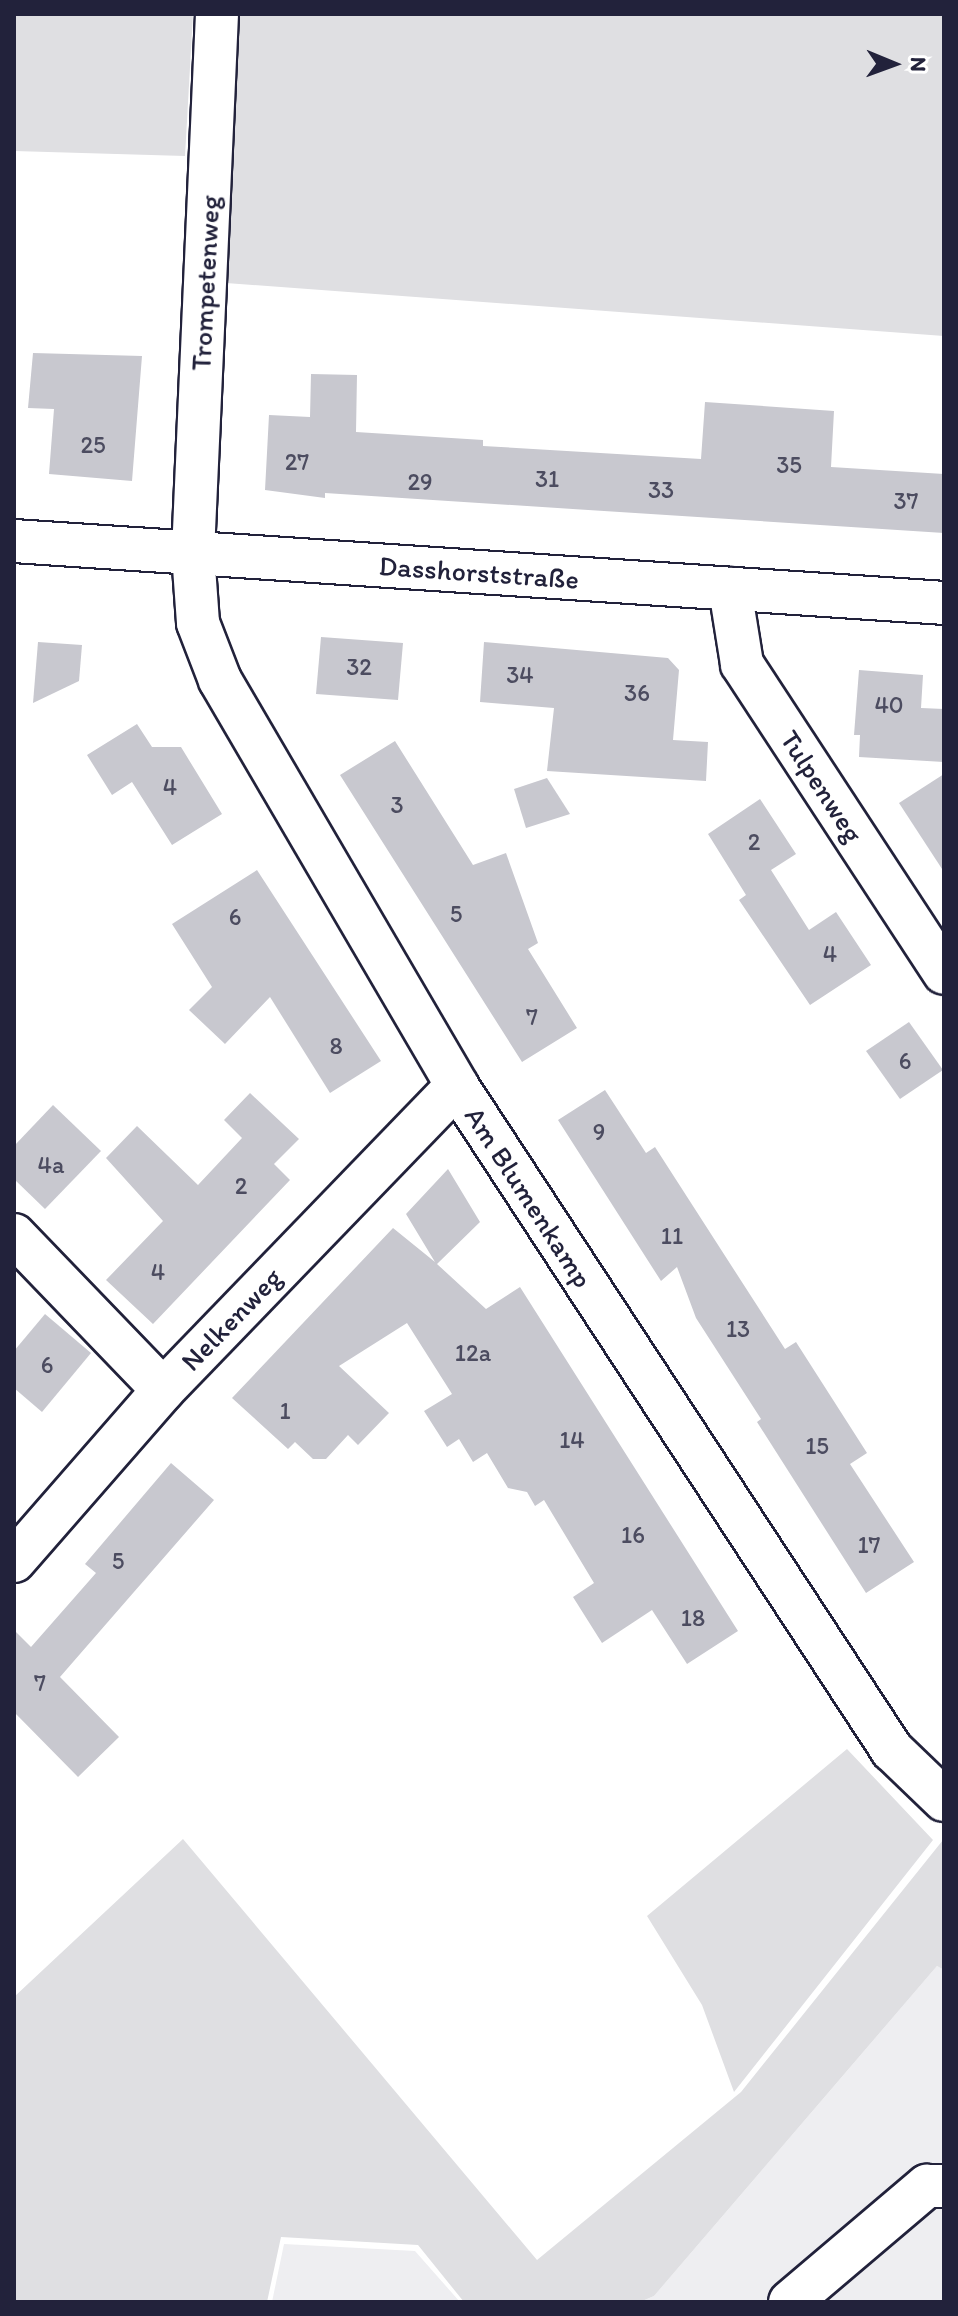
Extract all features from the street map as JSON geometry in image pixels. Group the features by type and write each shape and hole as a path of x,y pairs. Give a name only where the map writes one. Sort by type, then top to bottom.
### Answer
{"street":[{"name":"Trompetenweg","path":"193,553 217,14"},
{"name":"Dasshorststraße","path":"14,541 944,603"},
{"name":"Am Blumenkamp","path":"193,553 198,623 220,680 457,1086 892,1750 944,1800"},
{"name":"Tulpenweg","path":"730,589 742,664 944,973"},
{"name":"Nelkenweg","path":"14,1561 163,1390 457,1086"},
{"path":"14,1235 163,1390"},
{"path":"790,2302 927,2186 944,2186"}],"shaded area":[{"path":"14,14 193,14 185,156 14,151"},
{"path":"235,14 944,14 944,336 226,283"},
{"path":"847,1749 933,1840 734,2092 702,2005 647,1916"},
{"path":"183,1839 537,2260 741,2092 943,1840 944,1970 937,1966 654,2296 640,2302 464,2302 418,2245 281,2237 267,2302 14,2302 14,1997"},
{"path":"937,1966 944,1970 944,2302 640,2302 654,2296"},
{"path":"284,2244 415,2251 460,2302 272,2302"}],"building":[{"path":"33,353 142,356 132,481 49,474 54,409 28,408"},
{"path":"311,374 357,375 356,432 483,440 483,446 701,459 705,402 834,411 831,467 944,474 944,533 325,493 325,498 265,490 269,415 310,417"},
{"path":"321,637 403,643 398,700 316,694"},
{"path":"38,642 82,645 79,681 33,703"},
{"path":"484,642 668,658 679,670 673,740 708,742 706,781 547,771 554,708 480,702"},
{"path":"859,670 923,675 921,708 944,709 944,762 859,757 860,735 854,735"},
{"path":"137,724 152,747 181,747 222,814 172,845 132,782 112,795 87,755"},
{"path":"395,741 473,865 506,853 538,943 528,949 577,1028 522,1062 340,775"},
{"path":"944,774 944,872 899,803"},
{"path":"547,778 570,814 526,828 514,789"},
{"path":"760,799 796,854 771,870 809,930 836,912 871,965 810,1005 739,900 746,895 708,834"},
{"path":"257,870 381,1061 330,1093 270,997 225,1044 189,1010 212,987 172,924"},
{"path":"909,1022 943,1070 900,1099 866,1051"},
{"path":"605,1090 646,1153 655,1147 785,1349 796,1342 867,1453 850,1464 914,1562 866,1593 757,1422 761,1419 696,1318 677,1267 661,1281 558,1120"},
{"path":"250,1093 299,1139 274,1164 290,1180 153,1324 106,1280 163,1221 106,1158 137,1126 198,1185 242,1138 224,1120"},
{"path":"53,1105 101,1151 45,1209 14,1179 14,1146"},
{"path":"448,1169 480,1222 437,1264 486,1309 520,1287 738,1631 687,1664 652,1610 602,1643 573,1597 594,1583 544,1500 535,1506 527,1492 508,1488 487,1453 473,1462 459,1439 447,1447 424,1411 452,1394 407,1323 339,1366 389,1413 358,1445 348,1435 326,1459 313,1459 295,1442 288,1449 232,1398 393,1228 435,1262 406,1214"},
{"path":"45,1314 91,1353 42,1412 14,1388 14,1351"},
{"path":"171,1463 214,1500 60,1677 119,1737 78,1777 14,1712 14,1630 31,1647 96,1573 85,1564"}]}
